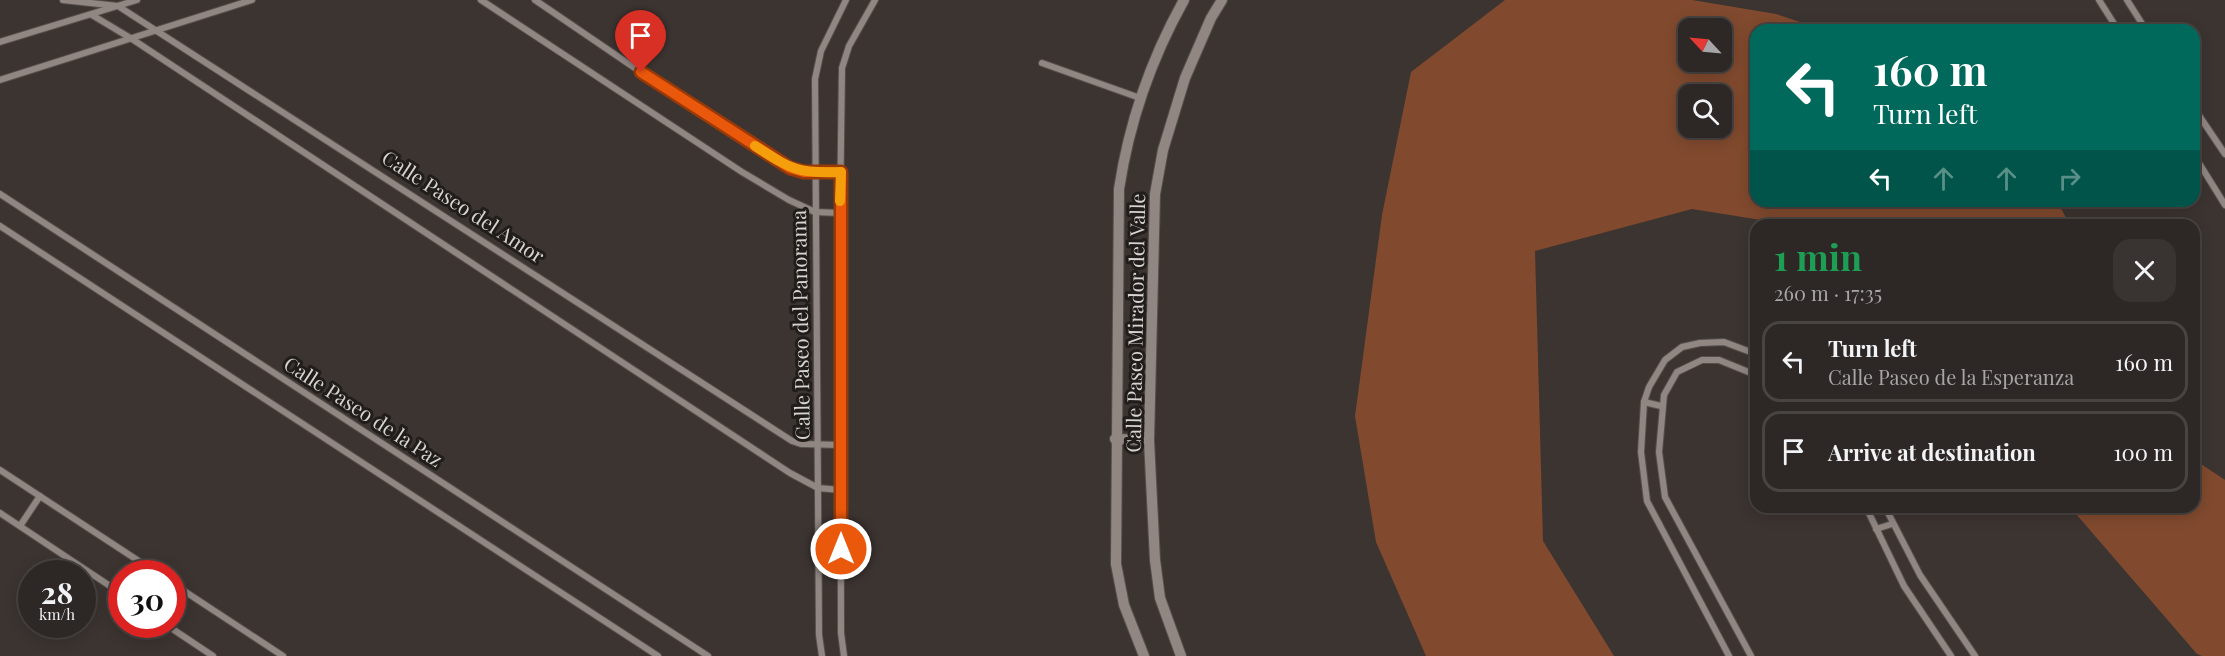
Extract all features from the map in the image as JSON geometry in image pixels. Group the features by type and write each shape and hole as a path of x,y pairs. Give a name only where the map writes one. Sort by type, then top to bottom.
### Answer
{"street":[{"name":"Calle Paseo del Amor","path":"63,0 118,6 792,441 818,446 841,445"},
{"path":"0,42 137,0"},
{"path":"0,80 252,0"},
{"path":"481,0 742,172 789,200 815,212 840,213"},
{"path":"535,0 676,96 790,168 817,173 841,172"},
{"name":"Calle Paseo del Panorama","path":"822,656 819,635 815,79 817,65 832,26 846,0"},
{"name":"Calle Paseo del Panorama","path":"844,656 841,633 842,68 844,57 874,0"},
{"name":"Calle Paseo Mirador del Valle","path":"1144,656 1124,605 1116,564 1115,439 1119,189 1123,163 1140,98 1155,60 1184,0"},
{"name":"Calle Paseo Mirador del Valle","path":"1181,656 1160,598 1156,569 1149,440 1155,194 1163,150 1185,78 1211,18 1222,0"},
{"path":"2100,0 2114,24"},
{"path":"2127,0 2141,24"},
{"path":"92,15 132,39 556,321 790,473 818,488 841,490"},
{"path":"1042,63 1140,98"},
{"path":"2200,117 2225,154"},
{"path":"2200,165 2225,205"},
{"name":"Calle Paseo de la Paz","path":"0,194 708,656"},
{"path":"0,226 658,656"},
{"path":"1729,656 1647,501 1641,452 1644,402 1649,387 1665,360 1682,348 1700,343 1724,342 1750,352"},
{"path":"1750,373 1719,360 1702,360 1677,372 1664,395 1661,406 1659,452 1665,497 1751,656"},
{"path":"1644,402 1661,406"},
{"path":"1115,439 1149,440"},
{"path":"0,470 137,560"},
{"path":"20,526 40,496"},
{"path":"0,513 108,585"},
{"path":"1869,513 1904,586 1951,656"},
{"path":"1887,513 1920,575 1975,656"},
{"path":"1876,529 1892,524"},
{"path":"186,592 283,656"},
{"path":"186,638 213,656"}],"shaded area":[{"path":"1505,0 1692,0 1776,14 1806,24 1750,24 1750,207 2060,207 2067,219 1755,219 1692,209 1535,251 1543,541 1614,656 1426,656 1376,542 1355,416 1382,215 1411,72"},
{"path":"2200,463 2225,480 2225,656 2197,654 2075,513 2200,513"}],"slow traffic":[{"path":"755,146 790,168 804,172 841,172 840,201"}],"route":[{"path":"641,72 790,168 804,172 841,172 841,549"}]}
